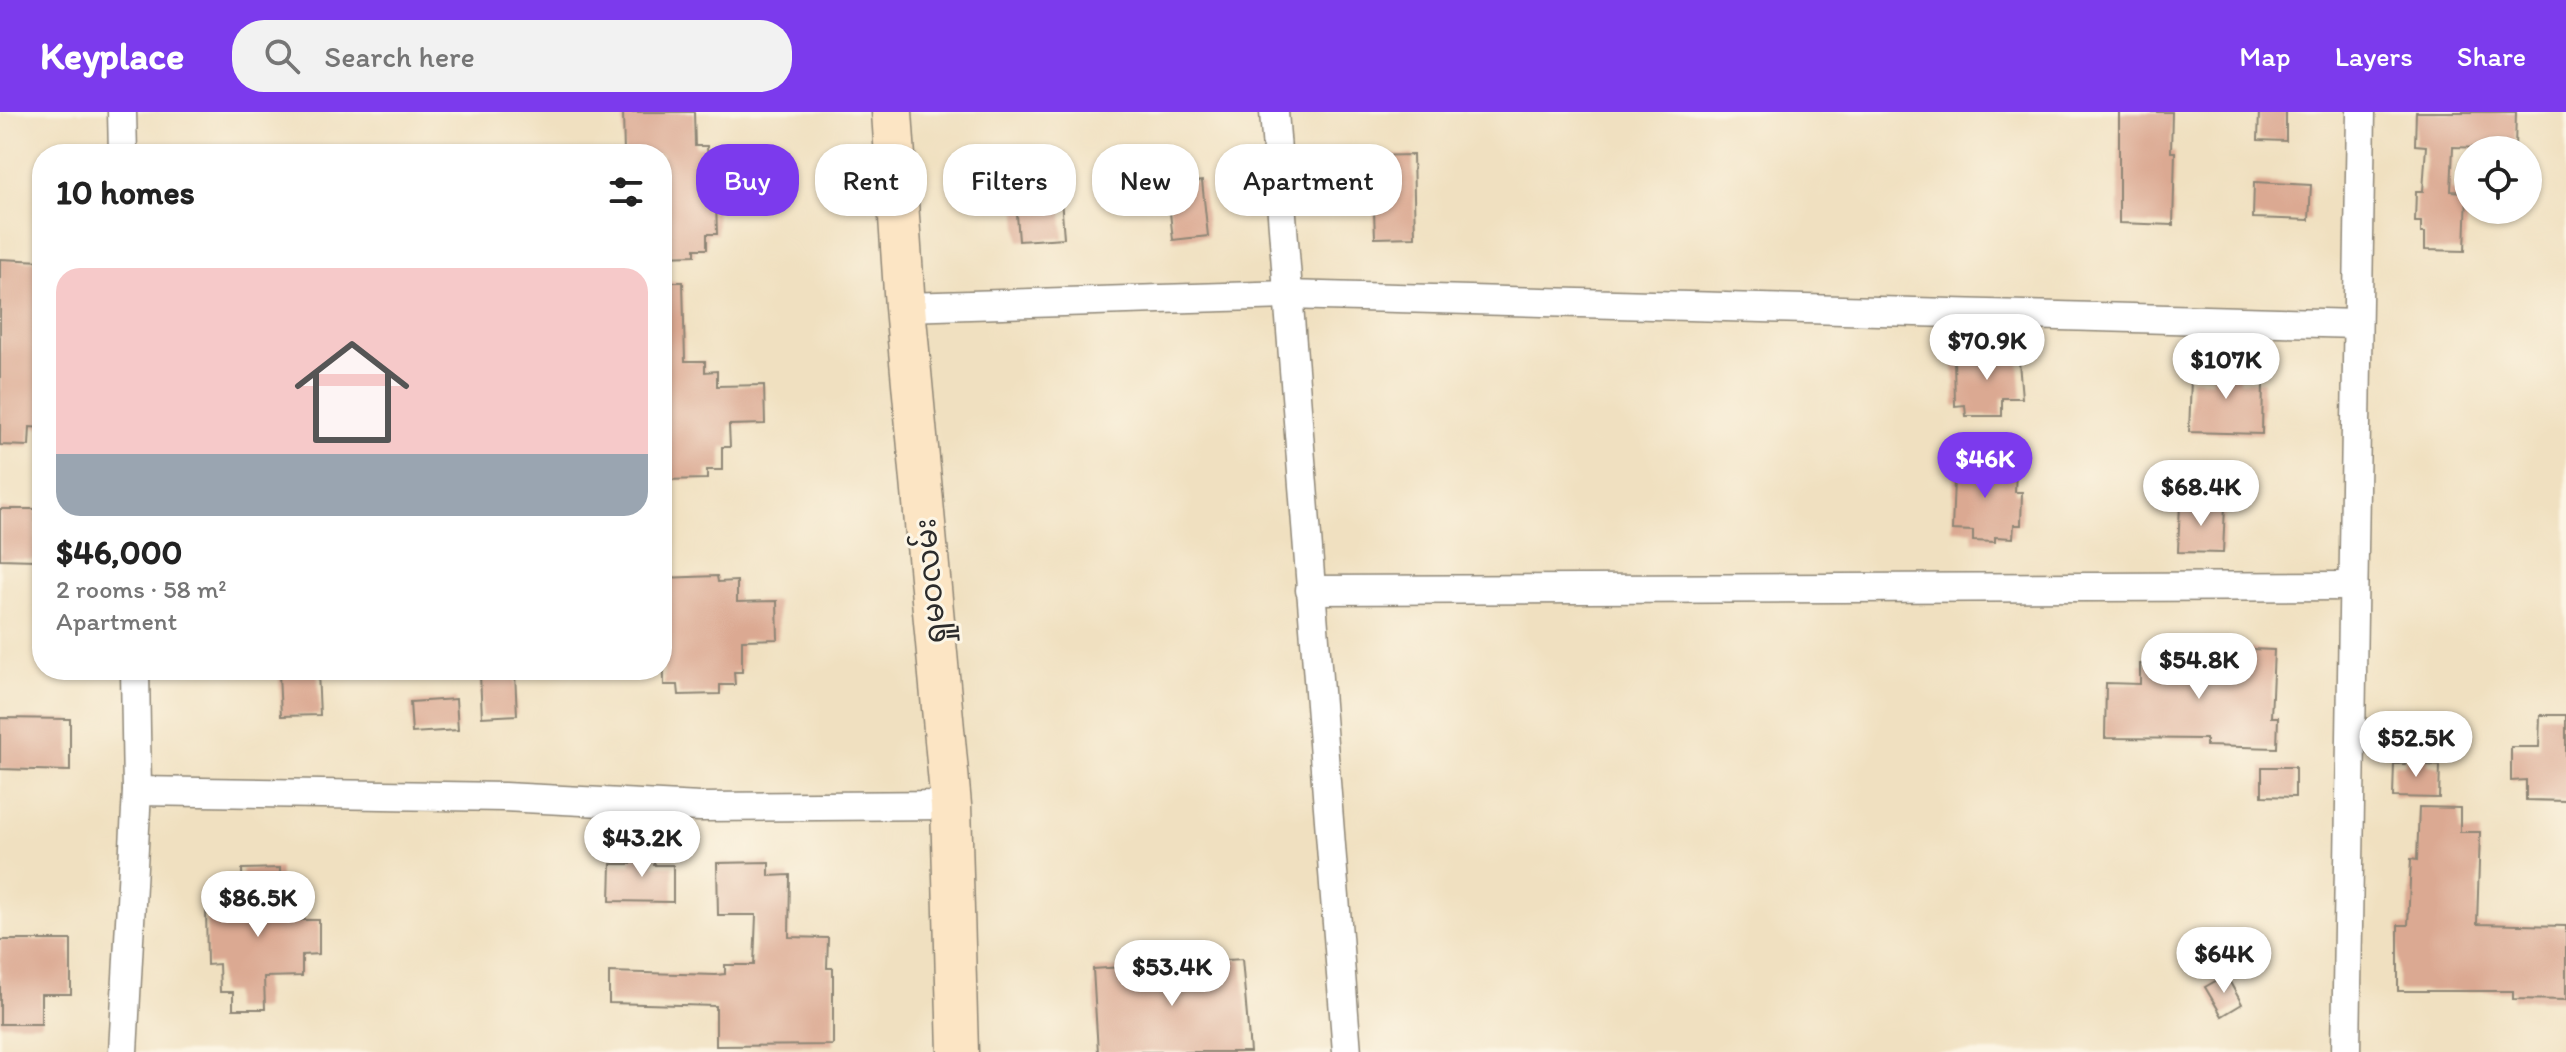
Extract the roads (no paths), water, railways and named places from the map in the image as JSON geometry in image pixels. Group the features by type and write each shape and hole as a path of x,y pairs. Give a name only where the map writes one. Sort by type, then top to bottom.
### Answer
{"street":[{"path":"122,112 123,144"},
{"name":"ရှုမဝလမ်း","path":"892,112 905,307 951,805 958,1052"},
{"path":"1274,112 1347,1052"},
{"path":"2346,1052 2361,112"},
{"path":"905,307 1286,295 2356,324"},
{"path":"1310,590 2352,586"},
{"path":"123,1052 137,791 135,680"},
{"path":"137,791 504,797 700,807 951,805"}]}
